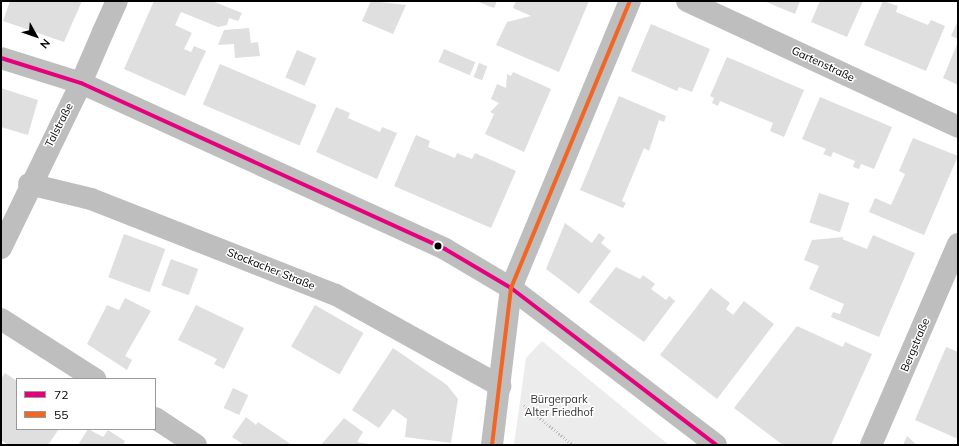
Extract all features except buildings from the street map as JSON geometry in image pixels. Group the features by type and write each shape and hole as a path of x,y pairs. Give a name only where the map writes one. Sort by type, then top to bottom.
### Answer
{"street":[{"name":"Talstraße","path":"1,248 29,184 80,83 117,1"},
{"path":"492,445 511,288 630,1"},
{"name":"Gartenstraße","path":"687,1 958,127"},
{"path":"1,58 80,83 445,249 511,288 716,445"},
{"name":"Stockacher Straße","path":"29,184 91,199 336,295 500,386"},
{"name":"Bergstraße","path":"871,445 958,244"},
{"path":"1,319 93,378"},
{"path":"156,419 196,445"}],"path":[{"path":"500,386 573,445"}],"green space":[{"name":"Bürgerpark Alter Friedhof","path":"542,341 669,445 514,445 526,358"}],"transit line":[{"name":"55","path":"492,445 511,288 630,1"},
{"name":"72","path":"1,58 81,83 445,249 511,288 716,445"}]}
